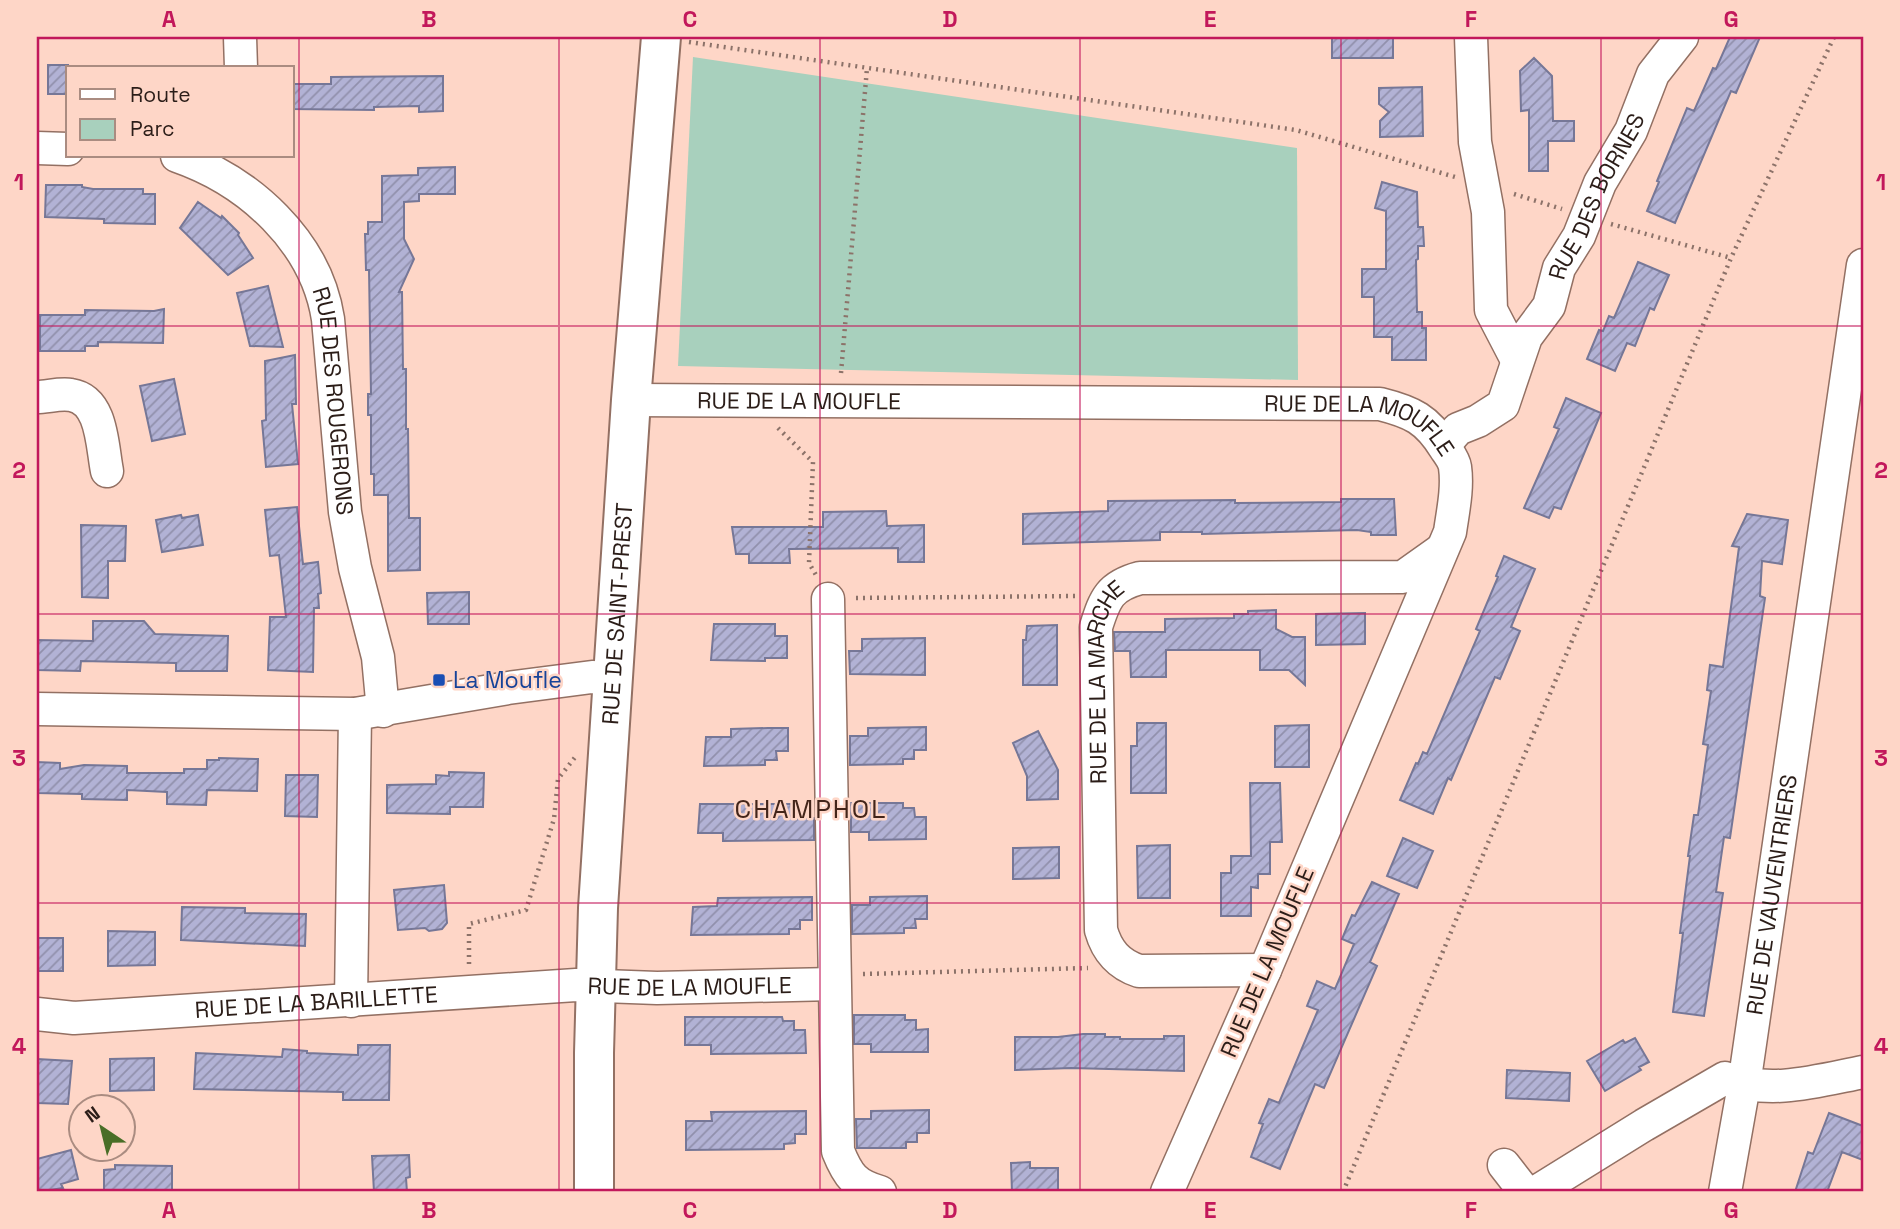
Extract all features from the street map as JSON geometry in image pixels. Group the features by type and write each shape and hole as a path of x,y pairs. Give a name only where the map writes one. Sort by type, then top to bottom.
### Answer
{"main road":[{"name":"RUE DE SAINT-PREST","path":"594,1192 595,986 611,696 631,400 671,39"}],"street":[{"path":"240,37 241,66"},
{"path":"1471,37 1475,142 1488,212 1491,310 1517,359"},
{"name":"RUE DES BORNES","path":"1444,445 1458,429 1478,421 1503,405 1526,337 1549,306 1559,268 1588,217 1600,183 1631,131 1653,74 1682,37"},
{"path":"37,148 66,149"},
{"name":"RUE DES ROUGERONS","path":"186,158 232,168 291,236 314,274 324,298 345,512 355,568 378,657 369,712 351,1001"},
{"name":"RUE DE VAUVENTRIERS","path":"1725,1192 1744,1085 1863,265"},
{"path":"37,397 72,395 87,403 96,413 107,471"},
{"name":"RUE DE LA MOUFLE","path":"631,400 1380,404 1407,411 1430,426 1444,445 1455,464 1455,503 1450,532 1265,970 1167,1192"},
{"name":"RUE DE LA MARCHE","path":"1114,957 1101,930 1096,627 1110,595 1120,583 1140,578 1403,577 1442,549"},
{"path":"828,599 834,975"},
{"path":"37,709 369,712 592,677 611,696"},
{"path":"1114,957 1124,966 1139,971 1265,970"},
{"name":"RUE DE LA MOUFLE","path":"595,986 657,988 834,975 838,1151 845,1170 861,1186 880,1192"},
{"name":"RUE DE LA BARILLETTE","path":"37,1014 74,1018 595,986"},
{"path":"1536,1192 1725,1078 1744,1085 1796,1086 1863,1072"},
{"path":"1504,1165 1525,1192"}],"path":[{"path":"1343,1192 1731,258 1834,37"},
{"path":"671,39 1296,130 1731,258"},
{"path":"838,402 867,68"},
{"path":"750,401 813,463 809,563 828,599 1110,595"},
{"path":"469,993 469,924 526,911 554,819 558,779 611,696"},
{"path":"834,975 1099,968 1114,957"}],"green space":[{"path":"693,57 1297,148 1298,380 678,366"}],"building":[{"path":"1332,37 1393,37 1393,58 1332,58"},
{"path":"1730,37 1760,37 1736,93 1731,91 1675,223 1647,211 1687,108 1694,111"},
{"path":"1534,58 1552,76 1553,121 1574,121 1574,141 1548,141 1548,171 1529,171 1529,110 1521,111 1520,71"},
{"path":"48,65 68,65 66,94 48,94"},
{"path":"443,76 443,111 419,112 419,106 374,107 374,110 294,109 294,84 331,84 331,77"},
{"path":"1422,87 1423,136 1380,137 1380,121 1389,112 1379,104 1379,88"},
{"path":"455,167 455,194 419,194 419,201 404,202 404,239 414,259 399,292 402,292 403,369 406,369 409,518 420,518 420,570 388,571 388,495 374,495 374,474 371,474 371,415 368,415 368,394 371,394 369,270 366,270 365,234 368,234 368,222 382,222 382,176 418,175 418,168"},
{"path":"1382,182 1417,192 1418,227 1423,227 1424,246 1418,246 1416,260 1417,312 1422,312 1422,328 1426,328 1426,360 1392,360 1392,337 1374,337 1374,297 1362,297 1362,269 1386,269 1386,211 1375,208"},
{"path":"46,185 143,189 143,194 155,194 155,224 104,223 104,219 45,217"},
{"path":"198,202 221,218 222,216 239,233 253,258 228,275 180,228"},
{"path":"1638,262 1669,275 1654,310 1650,308 1635,346 1627,343 1615,371 1587,359 1599,330 1603,331 1609,316 1614,318"},
{"path":"268,286 283,347 250,346 237,293"},
{"path":"164,309 163,343 98,342 98,346 85,346 85,351 40,351 40,315 85,315 85,310"},
{"path":"295,355 296,404 292,404 298,464 266,467 262,421 266,420 265,361"},
{"path":"174,379 185,434 152,441 140,386"},
{"path":"1566,398 1601,413 1561,509 1554,507 1549,518 1524,508 1559,429 1554,427"},
{"path":"1341,499 1394,499 1396,535 1371,535 1371,532 1357,530 1202,534 1160,532 1160,540 1023,544 1023,514 1108,511 1108,501 1235,500 1235,503 1341,502"},
{"path":"297,507 303,564 318,562 321,593 318,594 319,608 314,608 313,672 268,670 270,617 286,617 279,555 270,556 265,510"},
{"path":"886,511 887,526 924,525 924,562 898,562 898,548 789,549 790,563 749,563 749,554 736,554 732,527 823,527 823,512"},
{"path":"1747,514 1788,520 1782,564 1762,561 1760,596 1765,598 1730,838 1724,837 1716,892 1723,893 1704,1016 1673,1012 1683,933 1680,933 1688,856 1694,815 1698,815 1708,745 1703,744 1711,691 1707,690 1710,665 1723,667 1739,547 1732,546"},
{"path":"181,515 182,518 198,515 203,545 162,552 156,520"},
{"path":"81,525 126,526 125,561 108,561 108,598 82,597"},
{"path":"1504,556 1535,569 1511,627 1520,631 1500,679 1495,677 1451,780 1448,778 1433,814 1400,800 1416,763 1418,764 1423,752 1427,754 1480,631 1476,629"},
{"path":"469,592 469,624 428,624 427,593"},
{"path":"1276,610 1276,629 1292,637 1305,637 1305,685 1289,670 1260,670 1260,650 1166,650 1166,677 1131,677 1130,651 1115,651 1114,632 1165,632 1165,619 1234,618 1234,614 1248,614 1248,611"},
{"path":"1365,613 1365,644 1316,645 1316,614"},
{"path":"93,621 144,621 155,634 228,636 227,671 176,671 176,663 81,661 80,671 37,670 37,640 93,641"},
{"path":"714,624 775,624 775,636 787,636 787,658 765,658 765,661 711,660"},
{"path":"1057,625 1057,685 1023,685 1023,640 1026,640 1027,626"},
{"path":"925,638 925,675 850,674 849,651 862,651 862,639"},
{"path":"1137,723 1166,723 1166,793 1131,793 1131,746 1137,746"},
{"path":"1309,725 1309,767 1275,767 1275,726"},
{"path":"926,727 926,750 914,750 914,759 903,759 903,764 850,765 850,736 868,736 868,728"},
{"path":"788,728 788,751 776,751 777,760 765,760 765,765 704,766 706,737 731,737 731,729"},
{"path":"1038,731 1058,770 1058,799 1027,800 1027,776 1013,743"},
{"path":"258,759 257,791 207,790 206,805 167,804 167,792 127,790 127,800 82,799 82,794 37,793 37,762 60,763 60,769 84,765 127,766 127,773 184,773 184,769 207,769 207,760"},
{"path":"449,772 484,773 483,807 450,807 450,814 387,813 387,785 436,784 436,775 449,776"},
{"path":"286,775 318,775 317,817 285,816"},
{"path":"1250,783 1280,783 1282,842 1270,842 1270,874 1258,874 1258,888 1251,887 1251,916 1221,916 1221,873 1231,873 1231,856 1251,856"},
{"path":"851,803 903,803 903,808 914,808 915,817 926,817 926,839 869,840 869,832 851,832"},
{"path":"700,804 794,804 794,809 805,809 805,818 814,818 814,840 723,841 723,833 698,833"},
{"path":"1403,838 1433,851 1417,888 1387,876"},
{"path":"1170,845 1170,898 1138,898 1137,846"},
{"path":"1059,847 1059,878 1013,879 1013,848"},
{"path":"1372,882 1399,894 1370,962 1377,966 1324,1088 1315,1084 1280,1169 1251,1157 1263,1124 1259,1123 1269,1099 1279,1103 1318,1010 1307,1006 1317,981 1335,989 1354,944 1342,939 1352,915 1355,916"},
{"path":"444,885 447,923 442,929 398,930 394,890"},
{"path":"927,896 927,919 915,919 916,928 904,928 904,933 852,934 852,905 870,905 870,897"},
{"path":"812,897 812,920 800,920 800,929 789,929 789,934 691,935 693,907 717,906 718,898"},
{"path":"182,907 245,908 245,913 306,914 305,946 181,940"},
{"path":"108,931 155,932 155,965 108,966"},
{"path":"37,938 63,938 63,971 37,971"},
{"path":"854,1015 905,1015 905,1020 916,1020 916,1030 928,1029 928,1052 871,1052 871,1044 854,1044"},
{"path":"685,1017 782,1017 783,1021 794,1021 794,1030 805,1030 806,1053 711,1054 711,1045 685,1045"},
{"path":"1105,1034 1105,1037 1120,1039 1184,1036 1184,1071 1071,1068 1015,1070 1015,1037"},
{"path":"1635,1038 1649,1062 1639,1067 1641,1070 1605,1091 1587,1061 1623,1040 1625,1043"},
{"path":"358,1045 390,1045 389,1100 343,1100 343,1092 194,1089 196,1053 282,1057 283,1049 358,1055"},
{"path":"154,1058 154,1090 110,1091 110,1059"},
{"path":"37,1059 72,1061 66,1104 37,1103"},
{"path":"1507,1070 1570,1073 1569,1101 1506,1098"},
{"path":"929,1110 929,1133 917,1133 917,1142 906,1142 906,1148 857,1148 856,1119 871,1119 871,1111"},
{"path":"806,1111 806,1134 795,1134 795,1143 784,1144 784,1149 686,1150 686,1121 712,1121 711,1112"},
{"path":"1829,1113 1863,1126 1863,1160 1842,1152 1827,1192 1795,1192 1808,1152 1813,1154"},
{"path":"66,1151 66,1162 74,1162 78,1179 61,1184 63,1188 37,1192 37,1159"},
{"path":"409,1155 410,1177 406,1178 407,1192 374,1192 372,1156"},
{"path":"1030,1162 1030,1168 1058,1168 1058,1192 1012,1192 1011,1163"},
{"path":"115,1165 172,1166 172,1192 104,1192 104,1170 115,1169"}],"place":[{"name":"La Moufle","path":"439,680"}],"district":[{"name":"CHAMPHOL","path":"811,809"}]}
